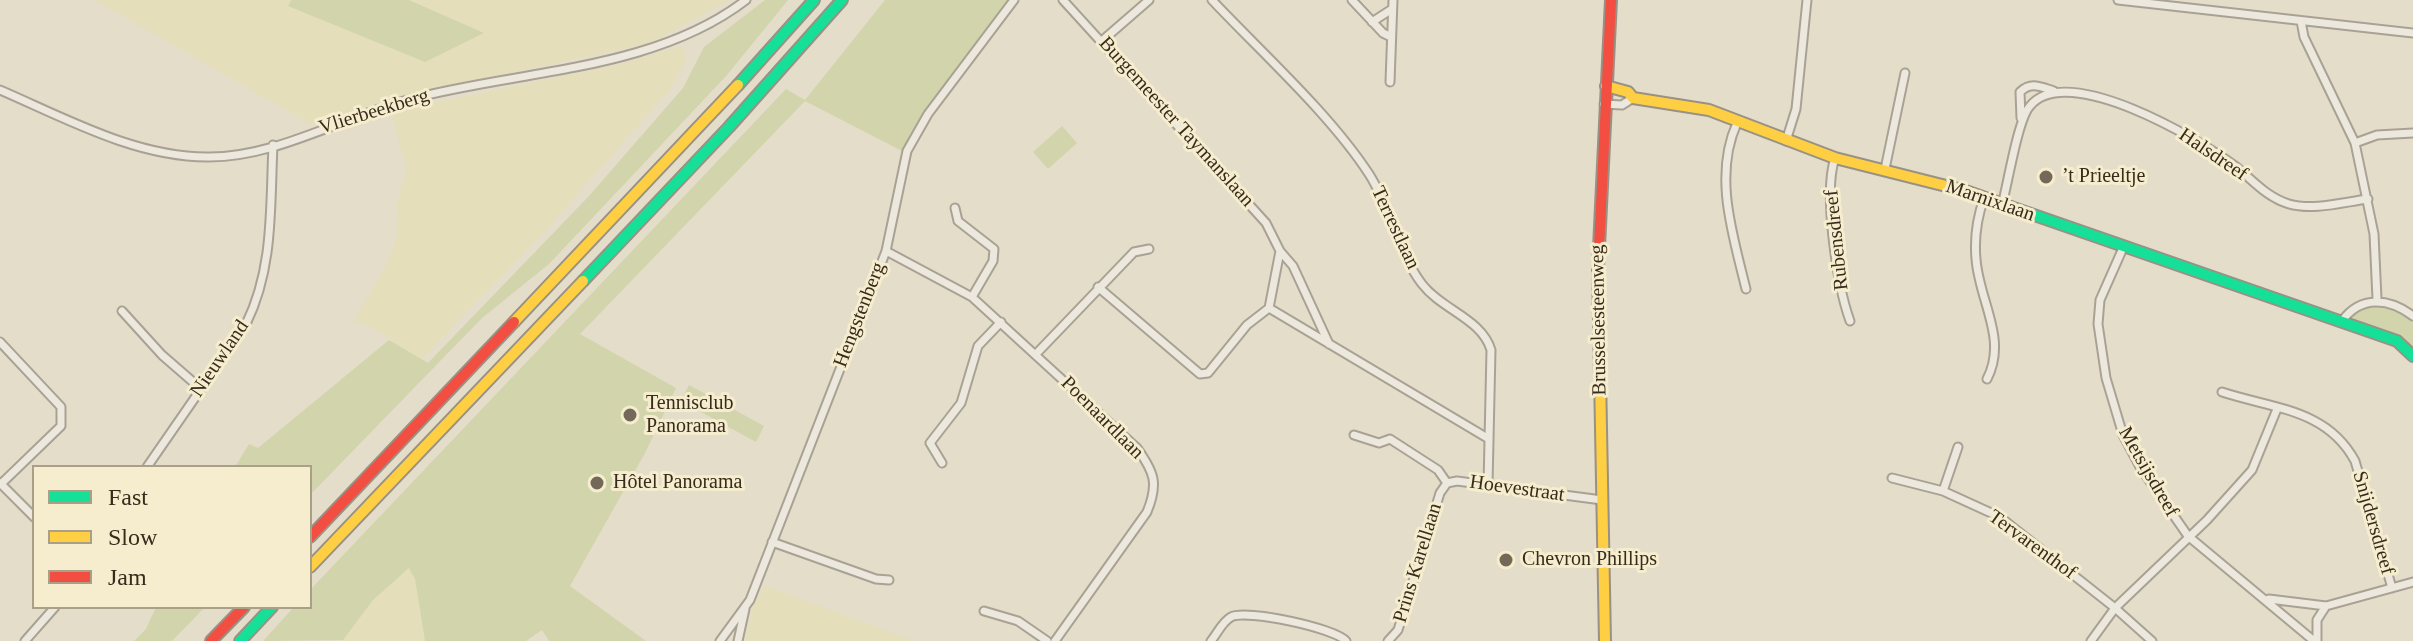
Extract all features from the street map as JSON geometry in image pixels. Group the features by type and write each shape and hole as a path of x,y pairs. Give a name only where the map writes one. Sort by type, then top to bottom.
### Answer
{"main road":[{"path":"312,535 714,112 814,0"},
{"path":"312,565 729,127 842,0"},
{"name":"Brusselsesteenweg","path":"1605,641 1597,242 1611,0"},
{"name":"Marnixlaan","path":"1606,86 1628,92 1633,98 1709,110 1835,158 1984,198 2397,341 2413,356"},
{"path":"211,641 242,609"},
{"path":"240,641 270,609"}],"street":[{"name":"Vlierbeekberg","path":"0,90 154,151 209,157 273,145 409,99 663,46 709,25 746,0"},
{"name":"Hengstenberg","path":"720,641 745,609 886,251 907,151 928,114 1014,0"},
{"name":"Burgemeester Taymanslaan","path":"1063,0 1242,192 1266,223 1280,251 1293,266 1331,347"},
{"path":"1103,40 1149,0"},
{"name":"Terrestlaan","path":"1212,0 1339,136 1370,175 1407,259 1423,284 1444,306 1487,337 1491,350 1488,485"},
{"path":"1352,0 1391,37"},
{"path":"1786,141 1796,109 1807,0"},
{"path":"2118,0 2413,33"},
{"path":"1372,22 1393,4"},
{"path":"1390,82 1393,4"},
{"path":"2301,21 2304,37 2355,143 2368,199 2377,299"},
{"path":"1885,169 1905,73"},
{"name":"Halsdreef","path":"2002,205 2021,121 2020,92 2032,84 2087,95 2140,111 2194,139 2235,166 2269,195 2291,205 2312,206 2368,199"},
{"path":"2021,121 2039,96 2056,91"},
{"name":"Marnixlaan","path":"1604,104 1622,105 1633,98"},
{"path":"1737,123 1729,139 1726,181 1729,218 1746,289"},
{"path":"2355,143 2377,135 2413,133"},
{"name":"Nieuwland","path":"148,465 246,324 264,280 273,145"},
{"name":"Rubensdreef","path":"1835,158 1830,172 1834,235 1840,287 1850,321"},
{"path":"1984,198 1975,232 1976,262 1995,336 1996,361 1987,379"},
{"path":"955,208 958,221 994,249 993,261 972,297"},
{"name":"Metsijsdreef","path":"2123,248 2100,300 2098,324 2106,378 2123,435 2147,477 2188,536 2315,641"},
{"path":"1036,354 1134,252 1149,249"},
{"name":"Poenaardlaan","path":"886,251 972,297 1137,448 1155,474 1155,493 1147,512 1055,641"},
{"path":"1098,287 1200,374 1208,373 1247,325 1269,308 1280,251"},
{"path":"2342,321 2350,310 2377,299 2401,307 2413,316"},
{"path":"1269,308 1489,439"},
{"path":"122,311 162,355 200,388"},
{"path":"942,463 930,443 961,403 978,346 1001,322"},
{"path":"0,342 61,407 64,417 61,426 1,484 32,515"},
{"name":"Snijdersdreef","path":"2222,392 2317,420 2345,443 2355,461 2392,588"},
{"path":"2091,641 2115,608 2252,470 2277,409"},
{"name":"Hoevestraat","path":"1354,435 1379,443 1390,439 1438,470 1447,483 1457,481 1602,500"},
{"path":"1943,491 1958,447"},
{"name":"Tervarenthof","path":"1892,478 1943,491 2000,517 2152,641"},
{"name":"Prins Karellaan","path":"1388,641 1398,630 1440,493 1447,483"},
{"path":"772,542 876,579 889,580"},
{"path":"2267,599 2326,606 2413,582"},
{"path":"2315,641 2317,620 2326,606"},
{"path":"25,641 53,609"},
{"path":"738,641 745,609"},
{"path":"984,611 1018,621 1047,641"},
{"path":"1211,641 1224,623 1243,614 1334,631 1346,641"}],"shaded area":[{"path":"95,0 291,0 288,5 425,62 483,33 409,0 729,0 650,43 399,96 312,125"},
{"path":"682,46 686,60 671,88 545,231 421,359 376,330 354,321 388,262 397,235 398,199 407,171 391,112 621,64"},
{"path":"409,567 415,579 425,641 340,641 373,600"},
{"path":"765,586 915,641 744,641 754,604"}],"green space":[{"path":"291,0 409,0 484,33 425,62 288,6"},
{"path":"765,0 788,0 727,75 549,264 482,318 312,493 312,465 236,465 249,444 258,448 389,340 428,363 589,196 683,88 704,47"},
{"path":"885,0 1010,0 921,116 902,151 805,101 580,334 676,388 645,453 570,586 646,641 549,641 542,630 526,641 425,641 415,579 409,568 373,600 343,640 263,641 292,609 312,609 312,588 786,89 805,100"},
{"path":"1062,126 1077,143 1048,169 1033,152"},
{"path":"2369,306 2393,310 2413,320 2413,347 2352,319 2355,311"},
{"path":"689,385 764,426 756,442 681,401"},
{"path":"155,609 203,609 172,641 134,641 146,629"}],"traffic: fast":[{"path":"738,85 814,0"},
{"path":"583,281 729,127 842,0"},
{"path":"2011,207 2397,341 2413,356"},
{"path":"240,641 270,609"}],"traffic: slow":[{"path":"514,322 738,85"},
{"path":"1606,86 1628,92 1633,98 1709,110 1835,158 1966,191 2011,207"},
{"path":"1598,268 1605,641"},
{"path":"312,565 583,281"}],"traffic: jam":[{"path":"1598,268 1611,0"},
{"path":"312,535 514,322"},
{"path":"211,641 242,609"}],"place":[{"name":"’t Prieeltje","path":"2046,177"},
{"name":"Tennisclub Panorama","path":"630,415"},
{"name":"Hôtel Panorama","path":"597,483"},
{"name":"Chevron Phillips","path":"1506,560"}]}
